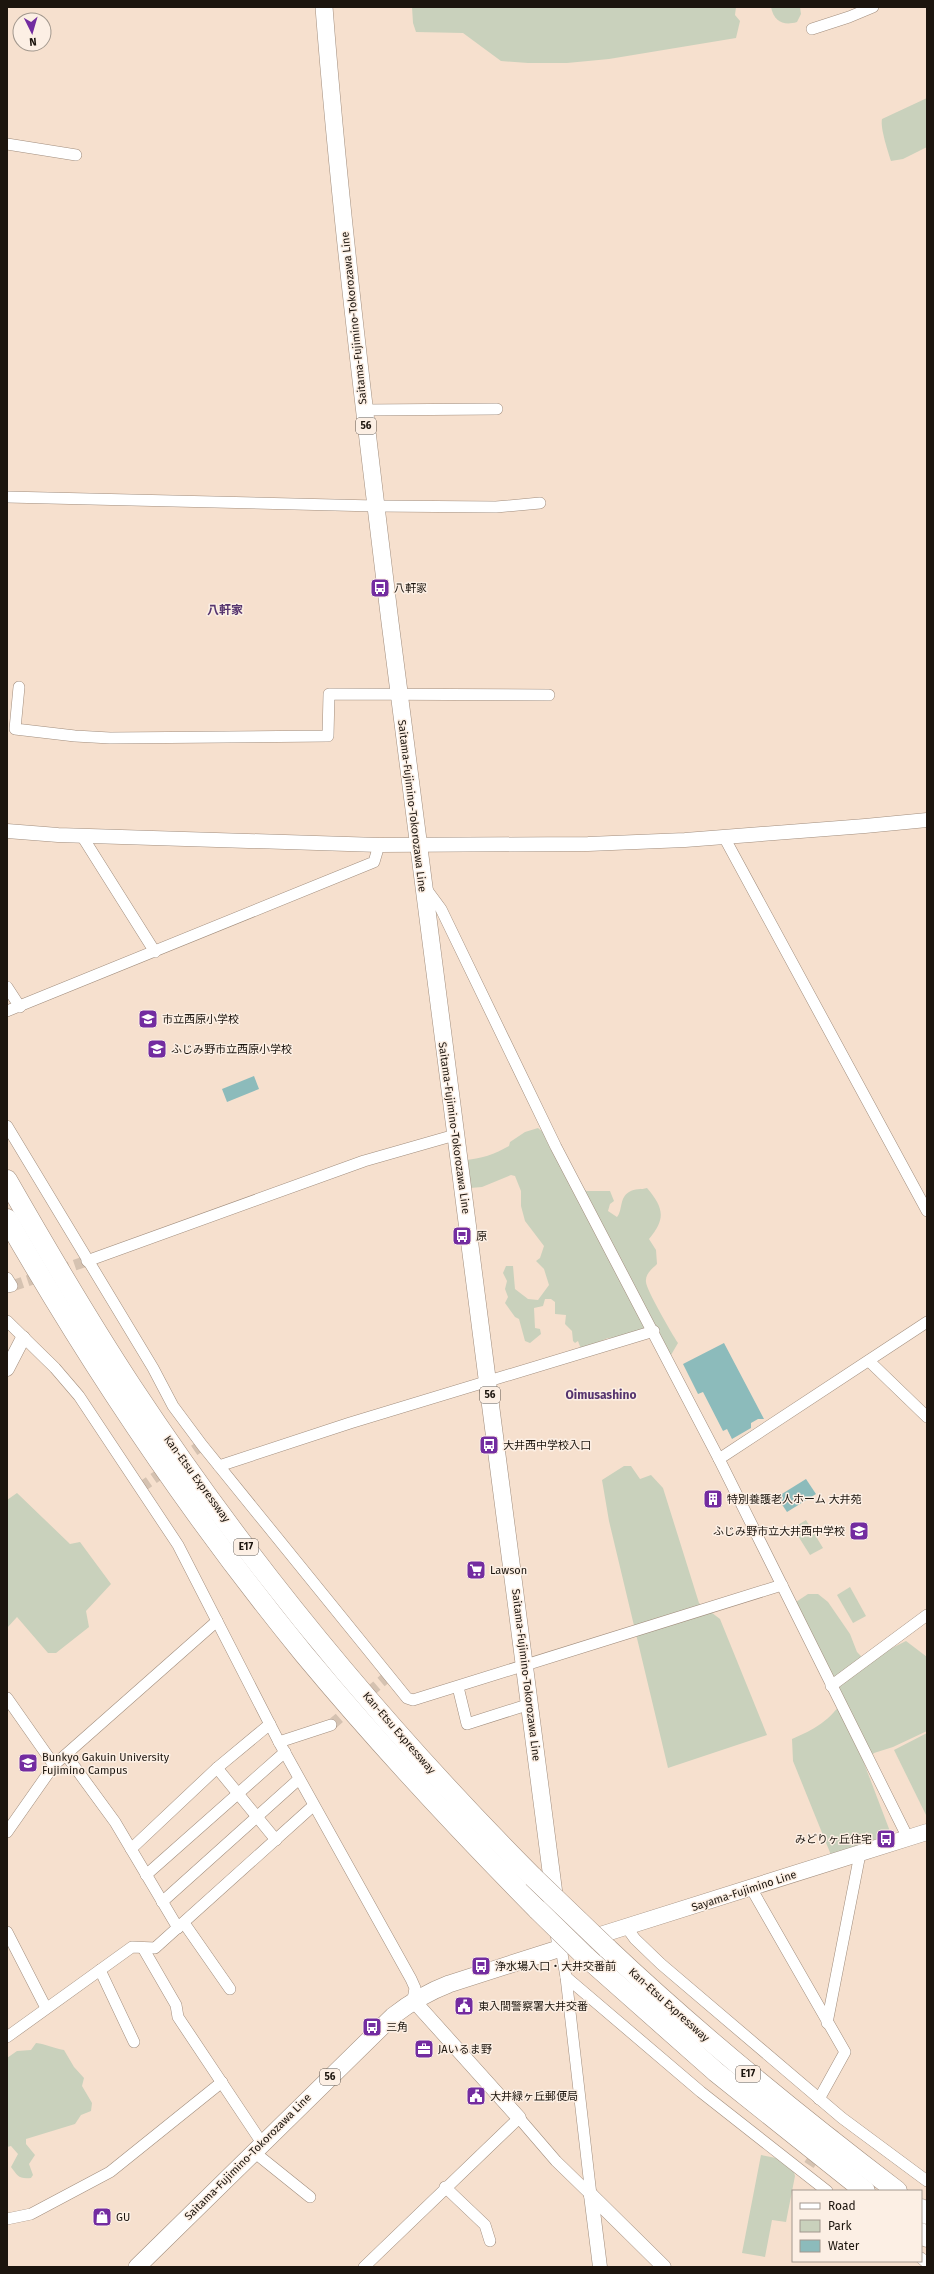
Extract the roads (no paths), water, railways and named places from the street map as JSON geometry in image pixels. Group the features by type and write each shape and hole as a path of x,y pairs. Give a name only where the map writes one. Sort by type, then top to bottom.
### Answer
{"highway":[{"name":"Kan-Etsu Expressway","path":"7,1180 132,1388 254,1558 318,1639 377,1709 452,1794 533,1877 657,1996 722,2053 812,2127 896,2190"},
{"name":"Kan-Etsu Expressway","path":"7,1219 117,1398 182,1493 303,1652 365,1725 475,1846 585,1956 716,2072 864,2190"}],"main road":[{"name":"Saitama-Fujimino-Tokorozawa Line","path":"137,2267 393,2016 413,2000 449,1984 561,1948 526,1664 398,695 348,267 324,7"},
{"name":"Sayama-Fujimino Line","path":"561,1948 927,1832"}],"street":[{"path":"812,28 849,17 873,7"},
{"path":"7,144 76,155"},
{"path":"364,410 497,409"},
{"path":"7,497 375,506 496,507 540,503"},
{"path":"19,687 15,729 75,736 110,738 328,736 329,694 549,695"},
{"path":"7,831 82,836 379,845 588,844 724,837 927,820"},
{"path":"82,836 155,952"},
{"path":"724,837 927,1212"},
{"path":"7,1011 374,862 379,845"},
{"path":"422,884 440,909 556,1147 654,1331 908,1838"},
{"path":"7,987 20,1007"},
{"path":"7,1126 87,1261 153,1368 173,1406 219,1466 407,1698 413,1700 782,1585"},
{"path":"87,1261 364,1161 455,1135"},
{"path":"7,1278 12,1286 7,1287"},
{"path":"7,1321 55,1368 79,1396 178,1545 299,1779 411,1979 415,1988 413,2000 556,2161 664,2267"},
{"path":"719,1459 927,1322"},
{"path":"219,1466 488,1381 654,1331"},
{"path":"7,1369 23,1338"},
{"path":"869,1361 927,1417"},
{"path":"831,1686 927,1615"},
{"path":"7,1832 54,1765 217,1621"},
{"path":"458,1686 467,1724 530,1704"},
{"path":"7,1698 54,1765"},
{"path":"130,1849 217,1768 270,1724"},
{"path":"146,1875 236,1793 282,1747 331,1725"},
{"path":"66,1755 115,1822 162,1902 230,1989"},
{"path":"217,1768 276,1840"},
{"path":"162,1902 299,1779"},
{"path":"7,2037 132,1947 155,1948 314,1806"},
{"path":"827,2023 860,1854"},
{"path":"751,1888 845,2052 819,2099"},
{"path":"626,1928 635,1939 661,1964 819,2099 842,2118 927,2181"},
{"path":"7,1932 46,2008"},
{"path":"144,1948 176,2005 178,2017 222,2082 258,2148 310,2197"},
{"path":"561,1948 566,1977 600,2267"},
{"path":"100,1970 134,2042"},
{"path":"566,1977 701,2092 806,2168 826,2190"},
{"path":"7,2219 31,2214 110,2172 222,2082"},
{"path":"364,2267 445,2187 519,2118"},
{"path":"835,2127 842,2118"},
{"path":"445,2187 485,2225 490,2241"}],"water":[{"path":"254,1076 259,1089 227,1102 222,1089"},
{"path":"724,1343 764,1419 758,1419 751,1423 751,1428 732,1439 727,1429 723,1431 703,1392 698,1394 683,1364"},
{"path":"806,1479 816,1494 787,1512 777,1497"}],"tunnel":[{"path":"12,1286 87,1261"},
{"path":"140,1488 202,1445"},
{"path":"331,1725 388,1676"},
{"path":"809,2165 835,2127"}],"place":[{"name":"八軒家","path":"380,588"},
{"name":"市立西原小学校","path":"148,1019"},
{"name":"ふじみ野市立西原小学校","path":"157,1049"},
{"name":"原","path":"462,1236"},
{"name":"大井西中学校入口","path":"489,1445"},
{"name":"特別養護老人ホーム 大井苑","path":"713,1499"},
{"name":"ふじみ野市立大井西中学校","path":"859,1531"},
{"name":"Lawson","path":"476,1570"},
{"name":"Bunkyo Gakuin University Fujimino Campus","path":"28,1763"},
{"name":"みどりヶ丘住宅","path":"886,1839"},
{"name":"浄水場入口・大井交番前","path":"481,1966"},
{"name":"東入間警察署大井交番","path":"464,2006"},
{"name":"三角","path":"372,2027"},
{"name":"JAいるま野","path":"424,2049"},
{"name":"大井緑ヶ丘郵便局","path":"476,2096"},
{"name":"GU","path":"102,2217"}],"district":[{"name":"八軒家","path":"225,610"},
{"name":"Oimusashino","path":"601,1395"}]}
